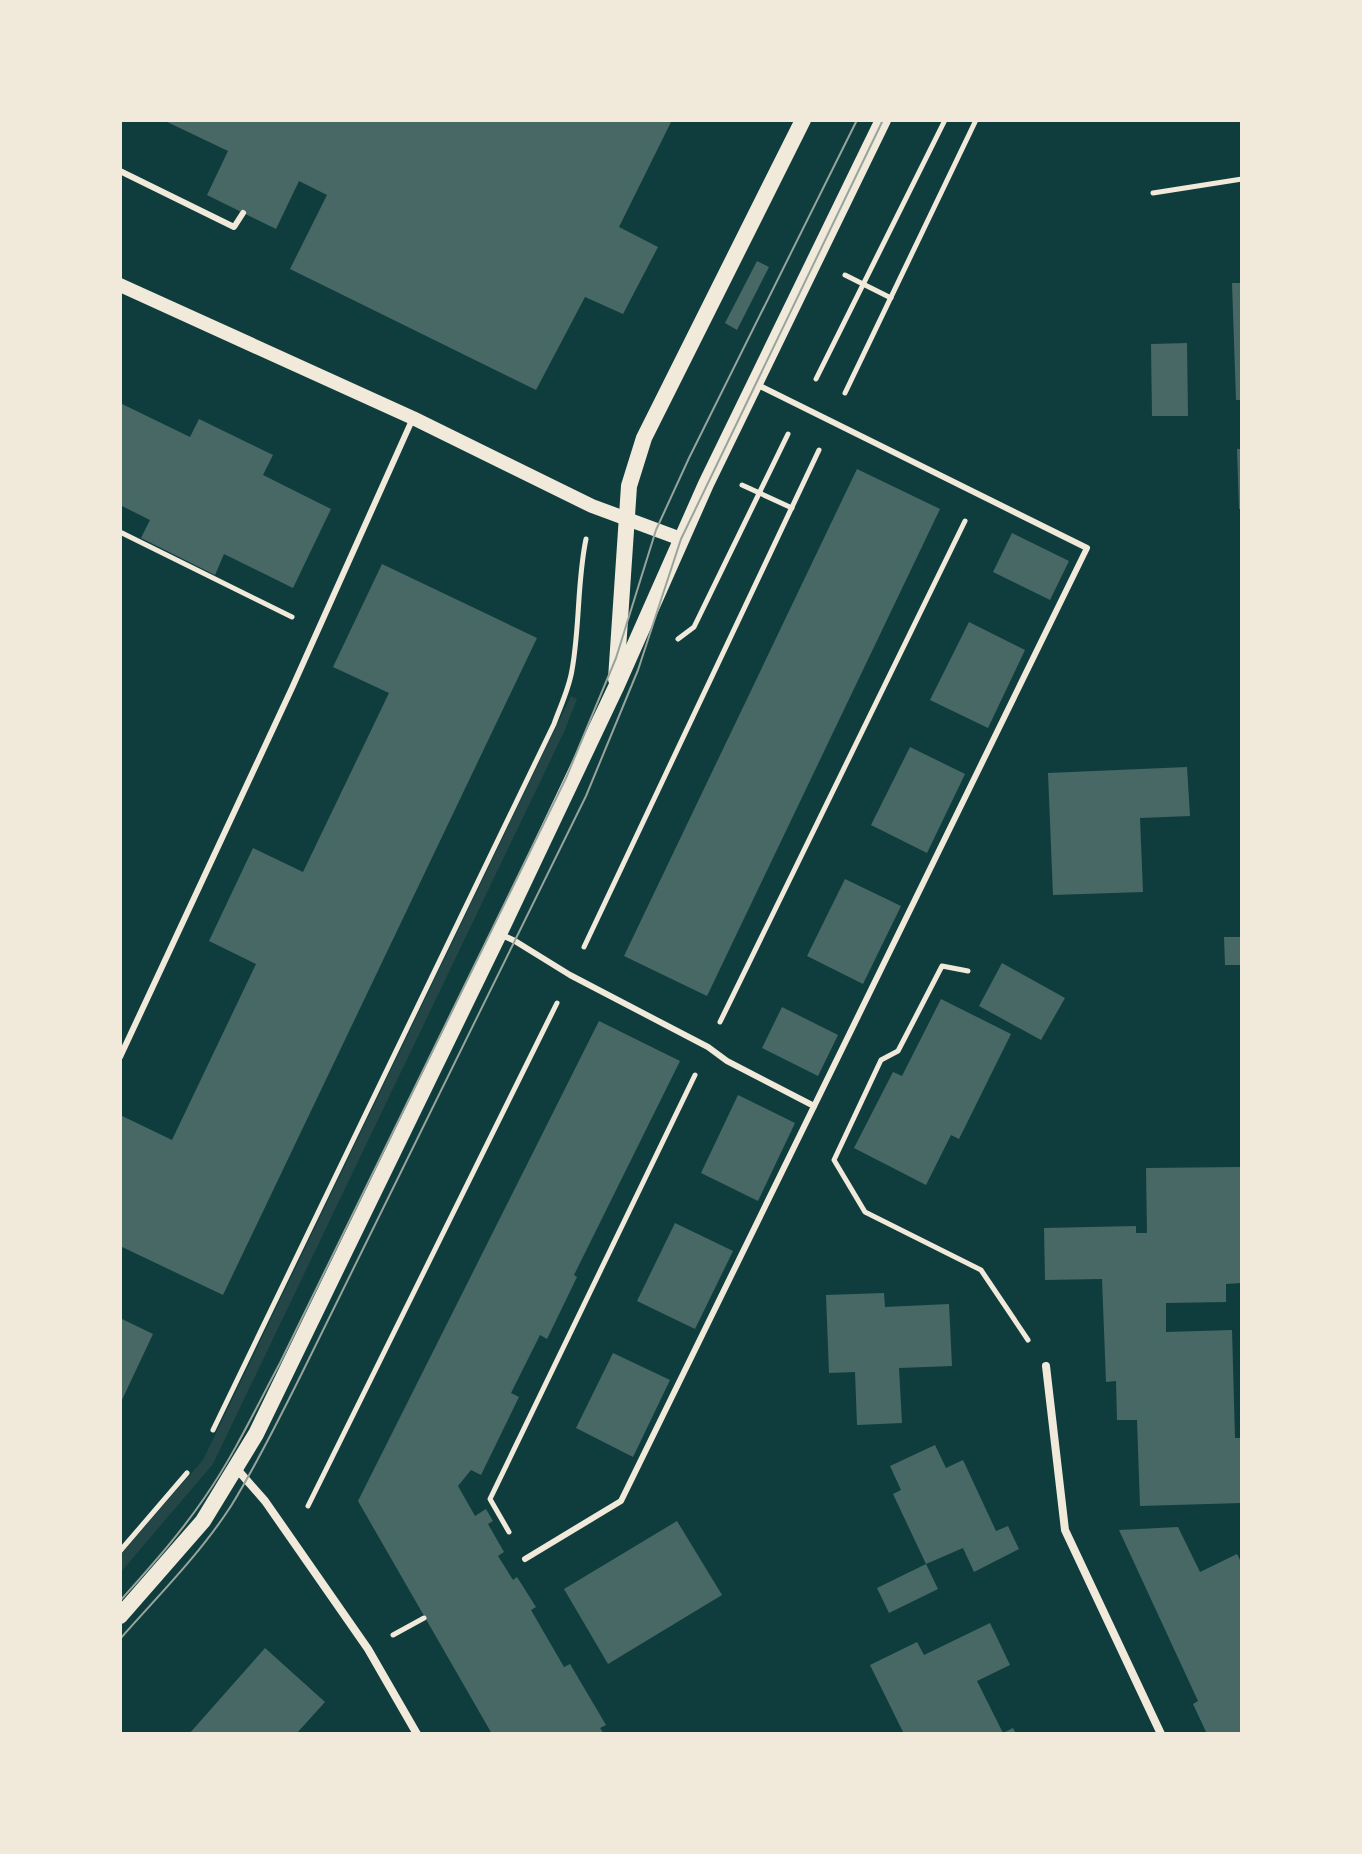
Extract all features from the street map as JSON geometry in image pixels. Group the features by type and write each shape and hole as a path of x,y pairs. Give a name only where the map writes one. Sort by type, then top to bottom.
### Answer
{"main road":[{"path":"617,685 616,658 629,486 644,438 803,120"},
{"path":"120,1616 203,1521 256,1434 499,934 617,685 681,539 883,120"}],"street":[{"path":"120,285 413,418 592,506 681,539"},
{"path":"1046,1366 1065,1530 1161,1734"},
{"path":"236,1468 265,1501 368,1649 417,1734"}],"lane":[{"path":"120,171 234,227 243,213"},
{"path":"525,1559 621,1501 1087,548 757,384"},
{"path":"120,1057 413,418"},
{"path":"499,934 814,1106"}],"path":[{"path":"287,1532 312,1501 570,975 976,120"},
{"path":"1153,193 1242,179"},
{"path":"838,272 891,298"},
{"path":"208,1441 554,724 572,674 578,624 579,573 592,506"},
{"path":"120,532 318,630"},
{"path":"968,971 942,966 898,1051 881,1060 834,1160 865,1212 981,1270 1046,1366"},
{"path":"120,1551 194,1464"}],"shaded area":[{"path":"571,696 577,699 564,732 213,1464 120,1573 120,1555 203,1460"}],"building":[{"path":"163,120 672,120 619,227 658,247 623,314 585,297 536,390 290,269 327,195 299,181 276,229 207,195 228,151"},
{"path":"757,261 769,267 737,330 725,323"},
{"path":"1232,283 1242,283 1242,400 1236,400"},
{"path":"1187,343 1188,416 1152,416 1151,344"},
{"path":"120,403 190,437 199,419 273,455 263,475 331,509 293,588 224,554 215,575 141,538 150,520 120,505"},
{"path":"1237,449 1242,449 1242,509 1239,509"},
{"path":"857,469 940,509 707,996 624,956"},
{"path":"1012,533 1069,561 1050,600 993,572"},
{"path":"382,564 537,638 223,1295 120,1246 120,1115 172,1140 256,964 209,941 253,848 303,872 389,693 333,667"},
{"path":"969,622 1025,650 988,728 930,700"},
{"path":"910,747 965,774 927,853 871,825"},
{"path":"1187,767 1190,816 1140,818 1143,892 1053,895 1048,773"},
{"path":"845,879 901,906 863,984 807,956"},
{"path":"1224,937 1242,937 1242,965 1225,965"},
{"path":"1002,963 1065,998 1041,1040 979,1006"},
{"path":"941,999 1011,1034 959,1139 951,1135 926,1185 854,1148 893,1072 902,1076"},
{"path":"782,1007 838,1035 818,1076 762,1048"},
{"path":"599,1021 680,1061 574,1275 577,1277 547,1339 540,1335 511,1393 519,1397 481,1475 471,1470 458,1486 475,1516 486,1509 493,1521 488,1524 504,1552 498,1556 513,1580 517,1577 536,1607 531,1610 564,1667 570,1664 606,1725 600,1728 604,1734 492,1734 358,1501"},
{"path":"738,1095 795,1123 758,1201 701,1173"},
{"path":"1242,1167 1242,1283 1226,1284 1226,1302 1166,1303 1166,1332 1232,1330 1235,1438 1242,1438 1242,1503 1140,1506 1137,1420 1117,1420 1116,1381 1106,1382 1102,1279 1045,1280 1044,1228 1136,1226 1136,1233 1147,1233 1146,1168"},
{"path":"675,1223 733,1251 695,1329 637,1301"},
{"path":"884,1293 885,1307 949,1304 952,1366 899,1368 902,1423 857,1425 855,1372 829,1373 826,1295"},
{"path":"120,1318 153,1334 120,1404"},
{"path":"613,1353 670,1380 633,1457 576,1428"},
{"path":"935,1445 946,1468 963,1460 996,1531 1008,1526 1019,1549 974,1572 963,1548 926,1564 893,1494 901,1490 890,1466"},
{"path":"677,1521 722,1595 608,1664 564,1589"},
{"path":"1178,1527 1200,1572 1237,1554 1242,1564 1242,1734 1207,1734 1193,1704 1198,1701 1119,1530"},
{"path":"926,1564 938,1589 889,1613 877,1588"},
{"path":"990,1623 1010,1665 977,1681 1003,1733 1013,1728 1016,1734 904,1734 870,1665 917,1642 924,1655"},
{"path":"265,1648 325,1702 296,1734 189,1734"}],"tram line":[{"path":"120,1601 175,1537 216,1481 280,1363 566,778 616,658 656,530 857,120"},
{"path":"120,1639 219,1524 250,1474 284,1408 586,796 638,670 681,539 883,120"}]}
